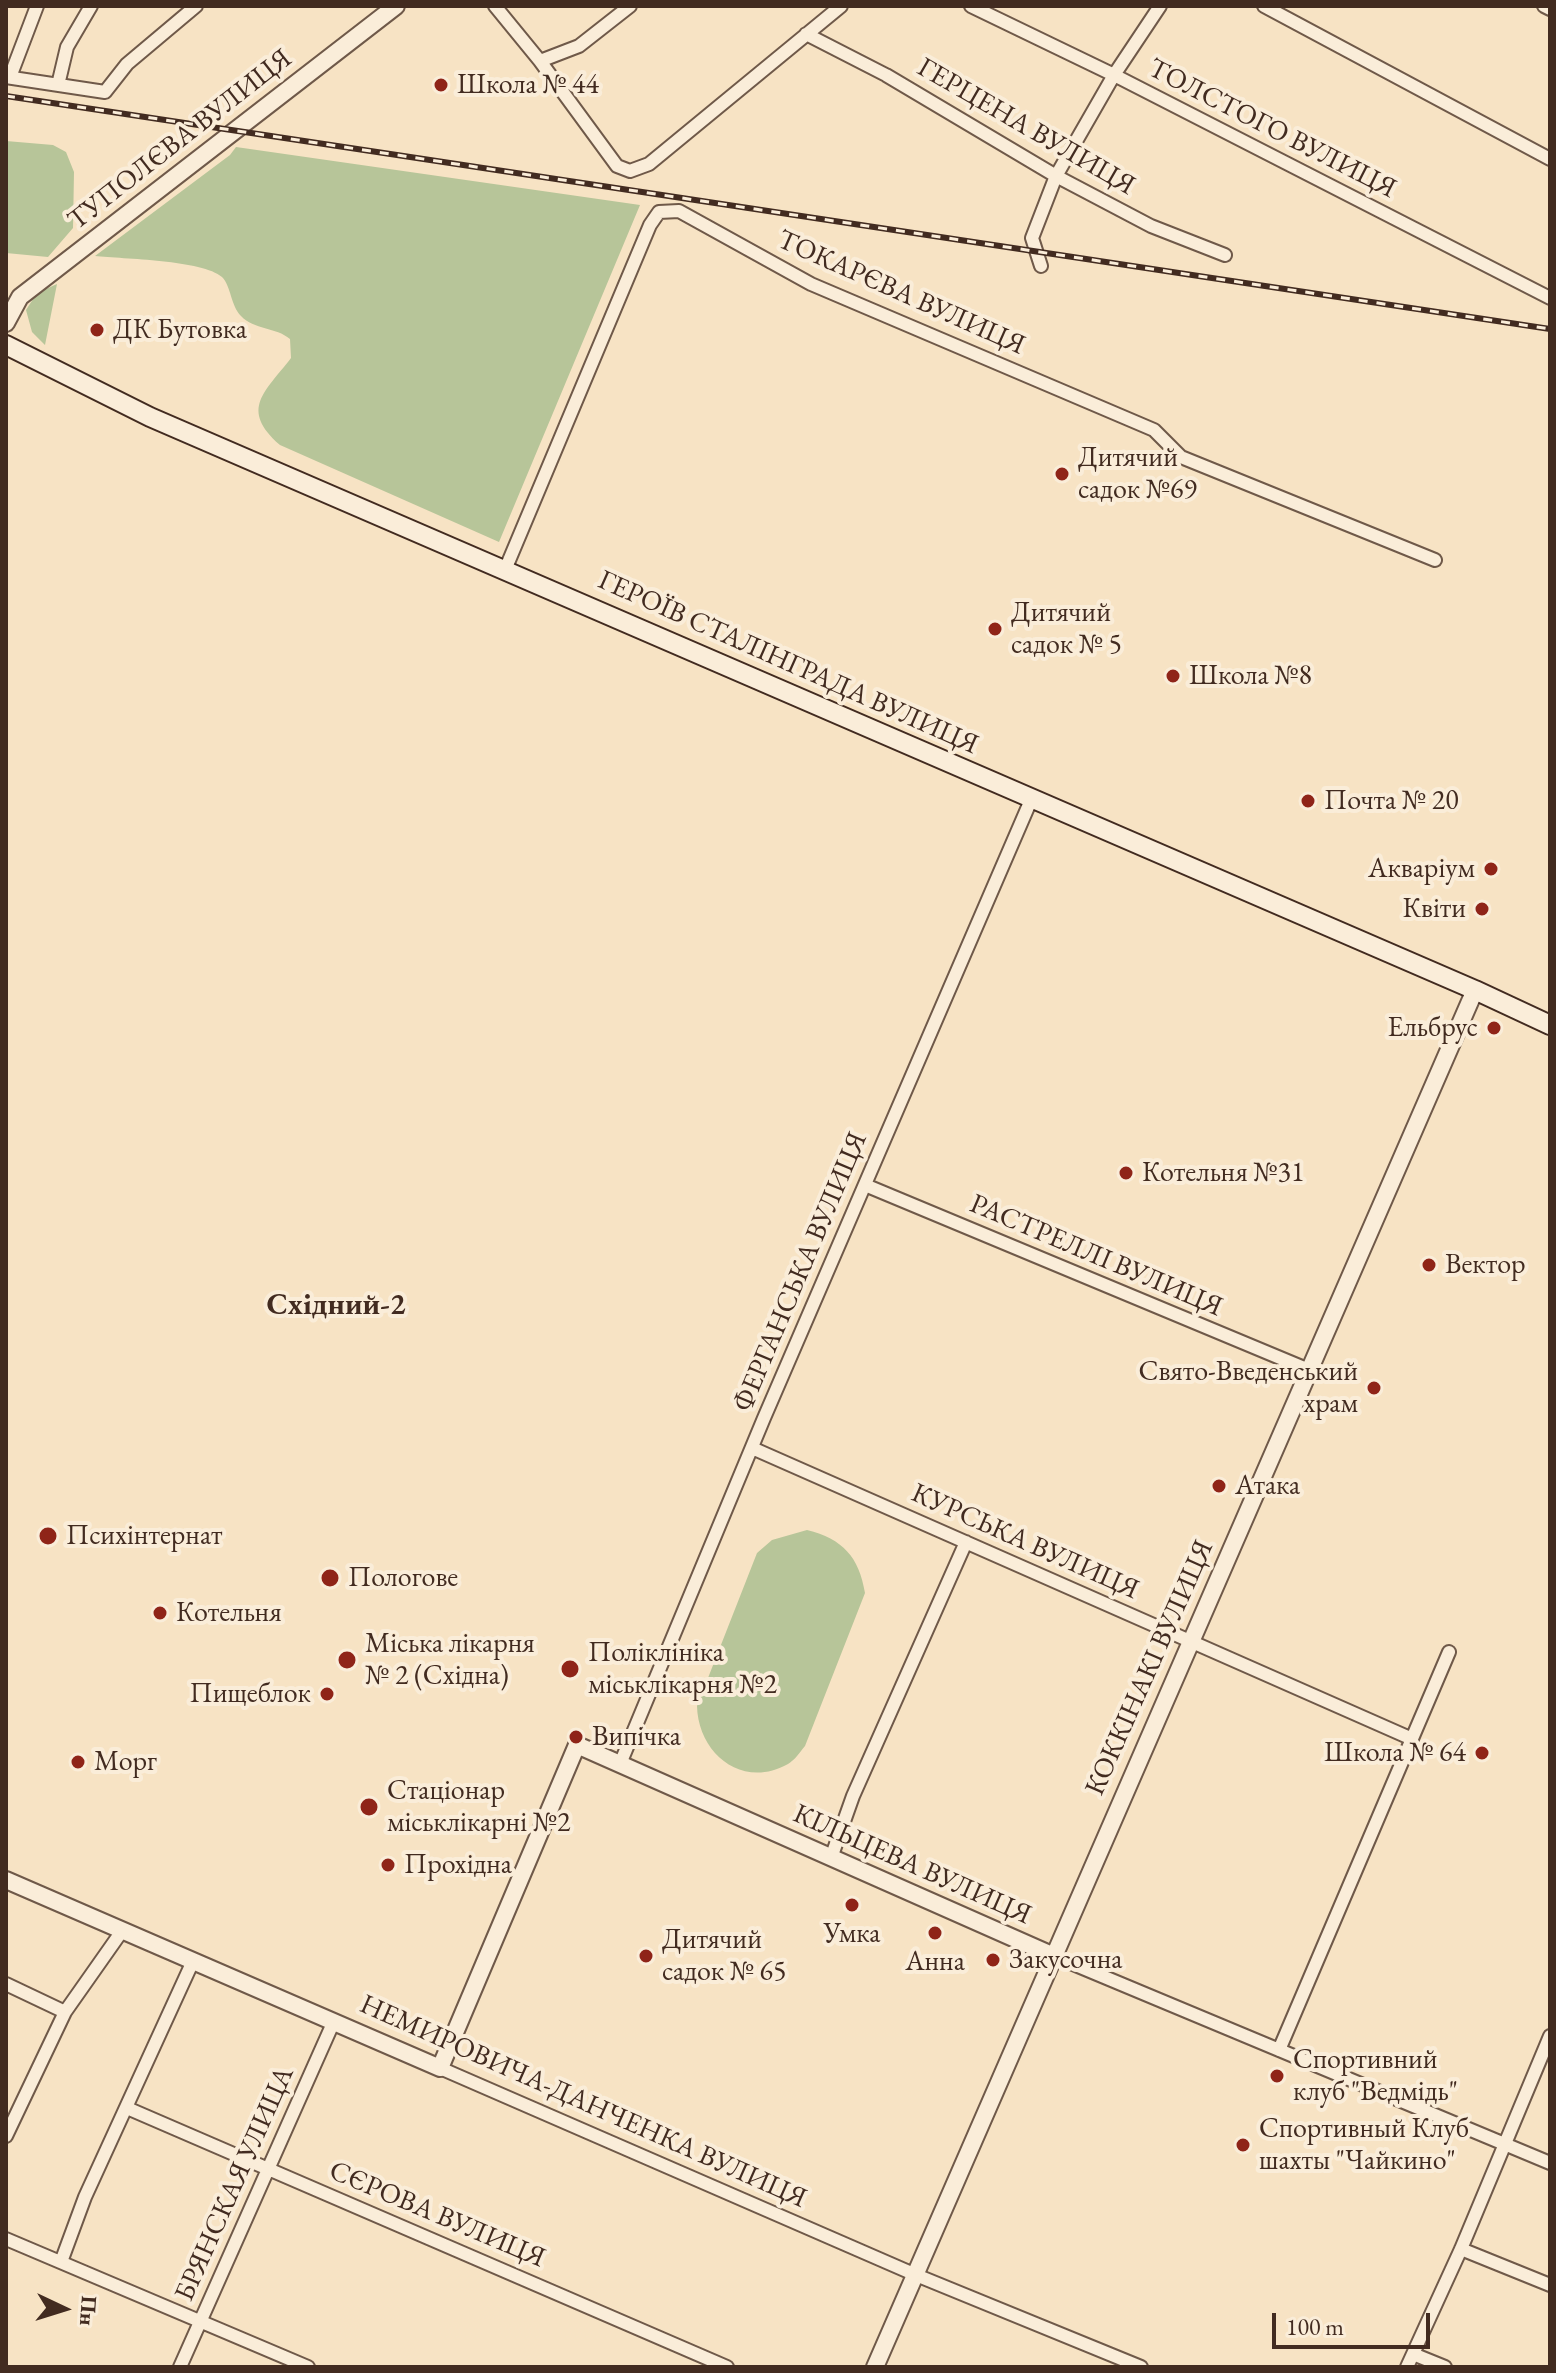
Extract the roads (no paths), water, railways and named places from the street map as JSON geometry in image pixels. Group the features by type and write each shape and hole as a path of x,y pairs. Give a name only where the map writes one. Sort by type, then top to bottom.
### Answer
{"main road":[{"name":"ГЕРОЇВ СТАЛІНГРАДА ВУЛИЦЯ","path":"6,345 150,417 1550,1025"}],"street":[{"path":"37,6 8,77 105,92 127,64 196,6"},
{"path":"58,85 67,47 91,6"},
{"name":"ТУПОЛЄВА ВУЛИЦЯ","path":"6,323 20,297 396,6"},
{"path":"495,6 540,61 617,166 630,171 649,164 841,6"},
{"path":"540,61 579,46 630,6"},
{"name":"ТОЛСТОГО ВУЛИЦЯ","path":"971,6 1114,75 1550,298"},
{"path":"1041,266 1032,238 1056,176 1114,75 1160,6"},
{"path":"1264,6 1550,159"},
{"path":"1544,6 1550,9"},
{"name":"ГЕРЦЕНА ВУЛИЦЯ","path":"806,34 886,75 1056,176 1151,226 1225,255"},
{"name":"ТОКАРЄВА ВУЛИЦЯ","path":"505,570 650,225 659,212 669,210 679,211 811,284 1154,430 1181,457 1435,560"},
{"name":"ФЕРГАНСЬКА ВУЛИЦЯ","path":"620,1764 752,1448 1031,800"},
{"name":"КОККІНАКІ ВУЛИЦЯ","path":"875,2367 1475,990"},
{"name":"РАСТРЕЛЛІ ВУЛИЦЯ","path":"865,1185 1309,1370"},
{"name":"КУРСЬКА ВУЛИЦЯ","path":"752,1448 1410,1738"},
{"path":"831,1858 853,1796 966,1542"},
{"path":"1279,2050 1449,1652"},
{"name":"КІЛЬЦЕВА ВУЛИЦЯ","path":"440,2068 577,1745 1054,1956 1550,2163"},
{"name":"НЕМИРОВИЧА-ДАНЧЕНКА ВУЛИЦЯ","path":"6,1880 916,2275 1141,2367"},
{"path":"6,2136 65,2012 122,1931"},
{"path":"61,2262 85,2197 193,1961"},
{"path":"6,1984 65,2012"},
{"name":"БРЯНСКАЯ УЛИЦА","path":"180,2367 334,2021"},
{"path":"1407,2367 1461,2249 1550,2036"},
{"name":"СЄРОВА ВУЛИЦЯ","path":"127,2108 727,2367"},
{"path":"6,2239 308,2367"},
{"path":"1461,2249 1550,2285"},
{"path":"1413,2354 1445,2367"}],"railway":[{"path":"6,96 1550,329"}],"place":[{"name":"Школа № 44","path":"441,85"},
{"name":"ДК Бутовка","path":"97,330"},
{"name":"Дитячий садок №69","path":"1062,474"},
{"name":"Дитячий садок № 5","path":"995,629"},
{"name":"Школа №8","path":"1173,676"},
{"name":"Почта № 20","path":"1308,801"},
{"name":"Акваріум","path":"1491,869"},
{"name":"Квіти","path":"1482,909"},
{"name":"Ельбрус","path":"1494,1028"},
{"name":"Котельня №31","path":"1126,1173"},
{"name":"Вектор","path":"1429,1265"},
{"name":"Свято-Введенський храм","path":"1374,1388"},
{"name":"Атака","path":"1219,1486"},
{"name":"Психінтернат","path":"48,1536"},
{"name":"Пологове","path":"330,1578"},
{"name":"Котельня","path":"160,1613"},
{"name":"Міська лікарня № 2 (Східна)","path":"347,1660"},
{"name":"Поліклініка міськлікарня №2","path":"570,1669"},
{"name":"Пищеблок","path":"327,1694"},
{"name":"Випічка","path":"576,1737"},
{"name":"Школа № 64","path":"1482,1753"},
{"name":"Морг","path":"78,1762"},
{"name":"Стаціонар міськлікарні №2","path":"369,1807"},
{"name":"Прохідна","path":"388,1865"},
{"name":"Умка","path":"852,1905"},
{"name":"Анна","path":"935,1933"},
{"name":"Дитячий садок № 65","path":"646,1956"},
{"name":"Закусочна","path":"993,1960"},
{"name":"Спортивний клуб \"Ведмідь\"","path":"1277,2076"},
{"name":"Спортивный Клуб шахты \"Чайкино\"","path":"1243,2145"}],"district":[{"name":"Східний-2","path":"336,1306"}]}
